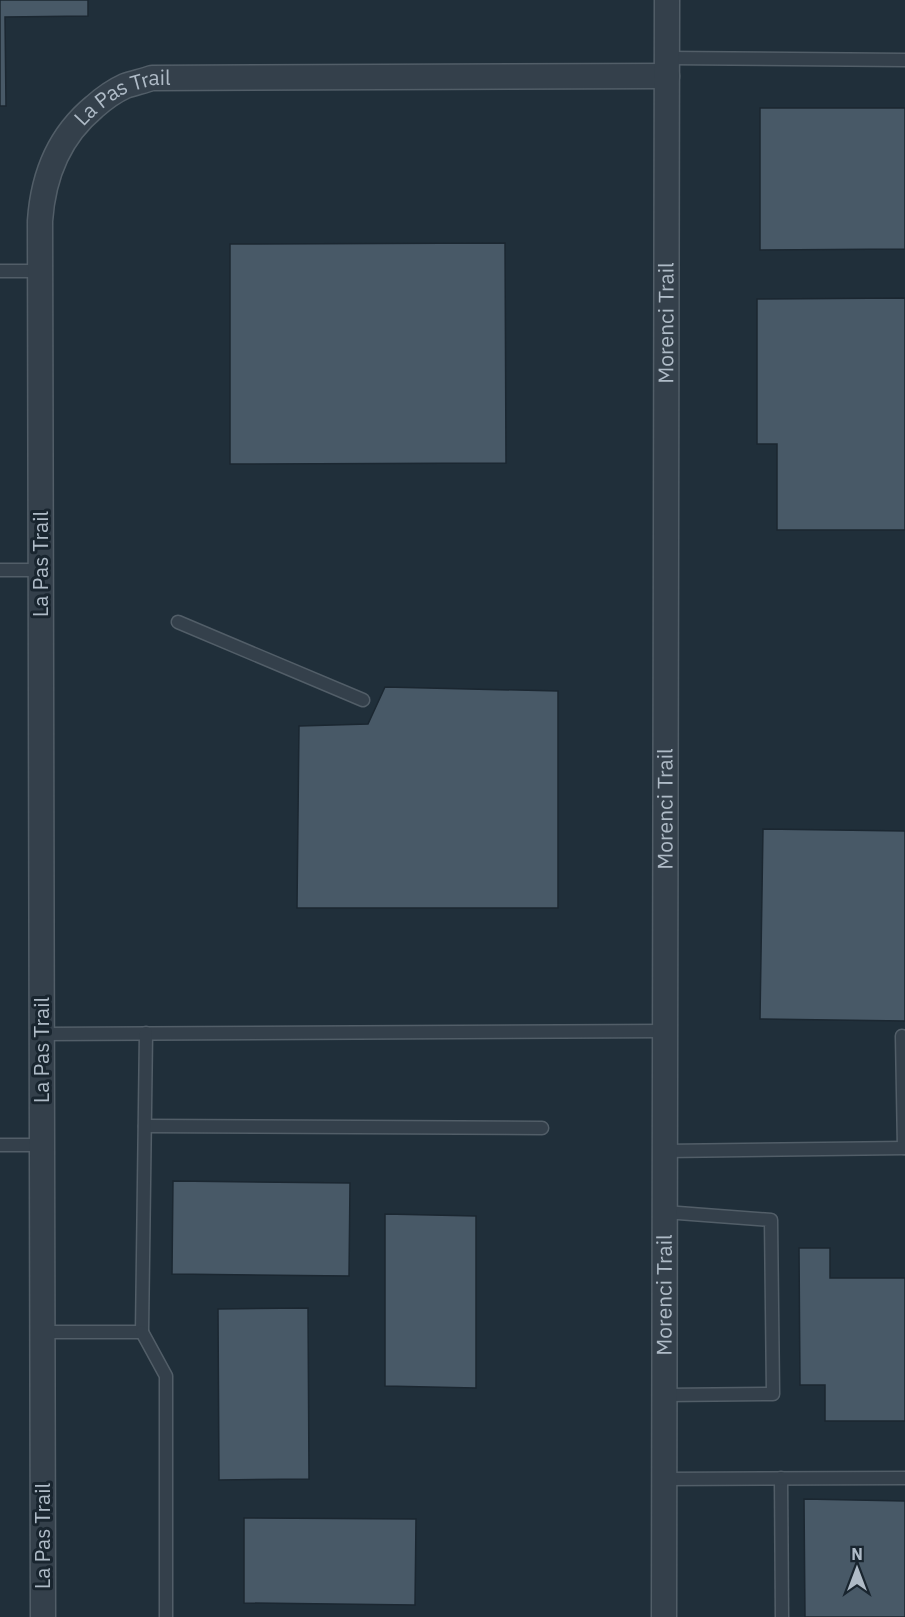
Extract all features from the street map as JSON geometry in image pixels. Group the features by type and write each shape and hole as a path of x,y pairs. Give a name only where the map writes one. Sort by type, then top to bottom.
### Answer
{"street":[{"name":"Morenci Trail","path":"664,1617 667,0"},
{"name":"La Pas Trail","path":"43,1617 40,271 41,208 46,182 56,155 80,120 100,102 124,87 152,78 667,67"}],"lane":[{"path":"667,67 905,60"},
{"path":"0,271 40,271"},
{"path":"0,570 41,570"},
{"path":"178,622 363,700"},
{"path":"42,1034 666,1031"},
{"path":"146,1033 142,1332 166,1376 166,1617"},
{"path":"665,1151 905,1148 902,1036"},
{"path":"145,1126 542,1128"},
{"path":"0,1145 42,1145"},
{"path":"665,1212 771,1220 773,1394 665,1395"},
{"path":"42,1332 142,1332"},
{"path":"781,1478 782,1617"},
{"path":"665,1479 905,1478"}],"building":[{"path":"0,0 88,0 88,16 5,17 6,106 0,106"},
{"path":"760,108 905,108 905,249 760,250"},
{"path":"505,243 506,463 230,464 230,244"},
{"path":"905,298 905,530 777,530 777,444 757,444 757,299"},
{"path":"385,687 558,691 558,908 297,908 299,726 368,724"},
{"path":"763,829 905,831 905,1021 760,1019"},
{"path":"173,1181 350,1183 349,1276 172,1274"},
{"path":"385,1214 476,1216 476,1388 385,1386"},
{"path":"799,1248 830,1248 830,1278 905,1278 905,1421 825,1421 825,1385 800,1385"},
{"path":"308,1308 309,1479 219,1480 218,1309"},
{"path":"804,1499 905,1501 905,1617 805,1617"},
{"path":"244,1518 416,1519 415,1605 244,1603"}]}
